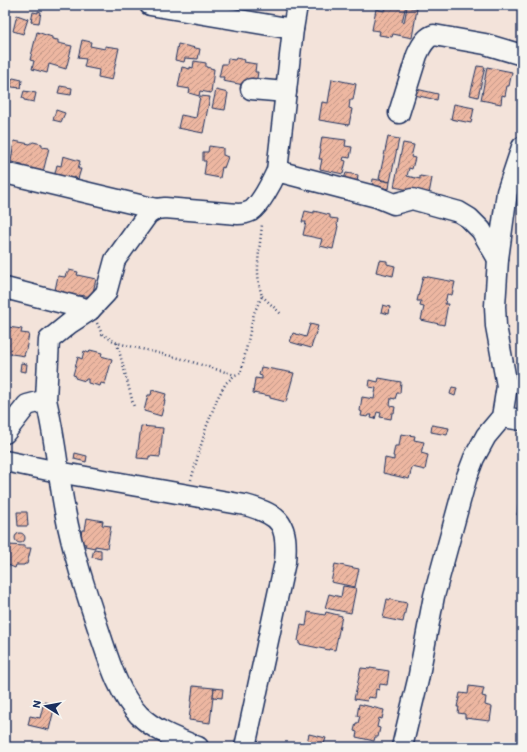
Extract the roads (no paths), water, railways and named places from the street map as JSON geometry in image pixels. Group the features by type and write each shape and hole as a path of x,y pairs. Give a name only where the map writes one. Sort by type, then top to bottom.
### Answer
{"street":[{"path":"150,5 293,29"},
{"path":"5,172 156,209 165,208 238,214 249,212 257,205 272,182 277,171 297,5"},
{"path":"399,112 419,49 430,36 434,35 485,44 522,55"},
{"path":"251,89 286,92"},
{"path":"402,747 418,680 434,596 466,479 486,436 502,417 507,386 496,326 495,306 498,259 507,192 522,147"},
{"path":"277,171 377,197 394,204 412,199 459,212 469,218 481,230 498,259"},
{"path":"156,209 144,220 115,260 106,293 90,310 70,323 49,340 46,400 52,423 58,472 74,555 105,648 122,690 133,708 145,720 167,733 198,747"},
{"path":"5,288 90,310"},
{"path":"5,433 28,404 46,400"},
{"path":"502,417 522,420"},
{"path":"6,466 58,472 188,494 260,509 277,520 285,535 286,552 283,576 245,747"}]}
